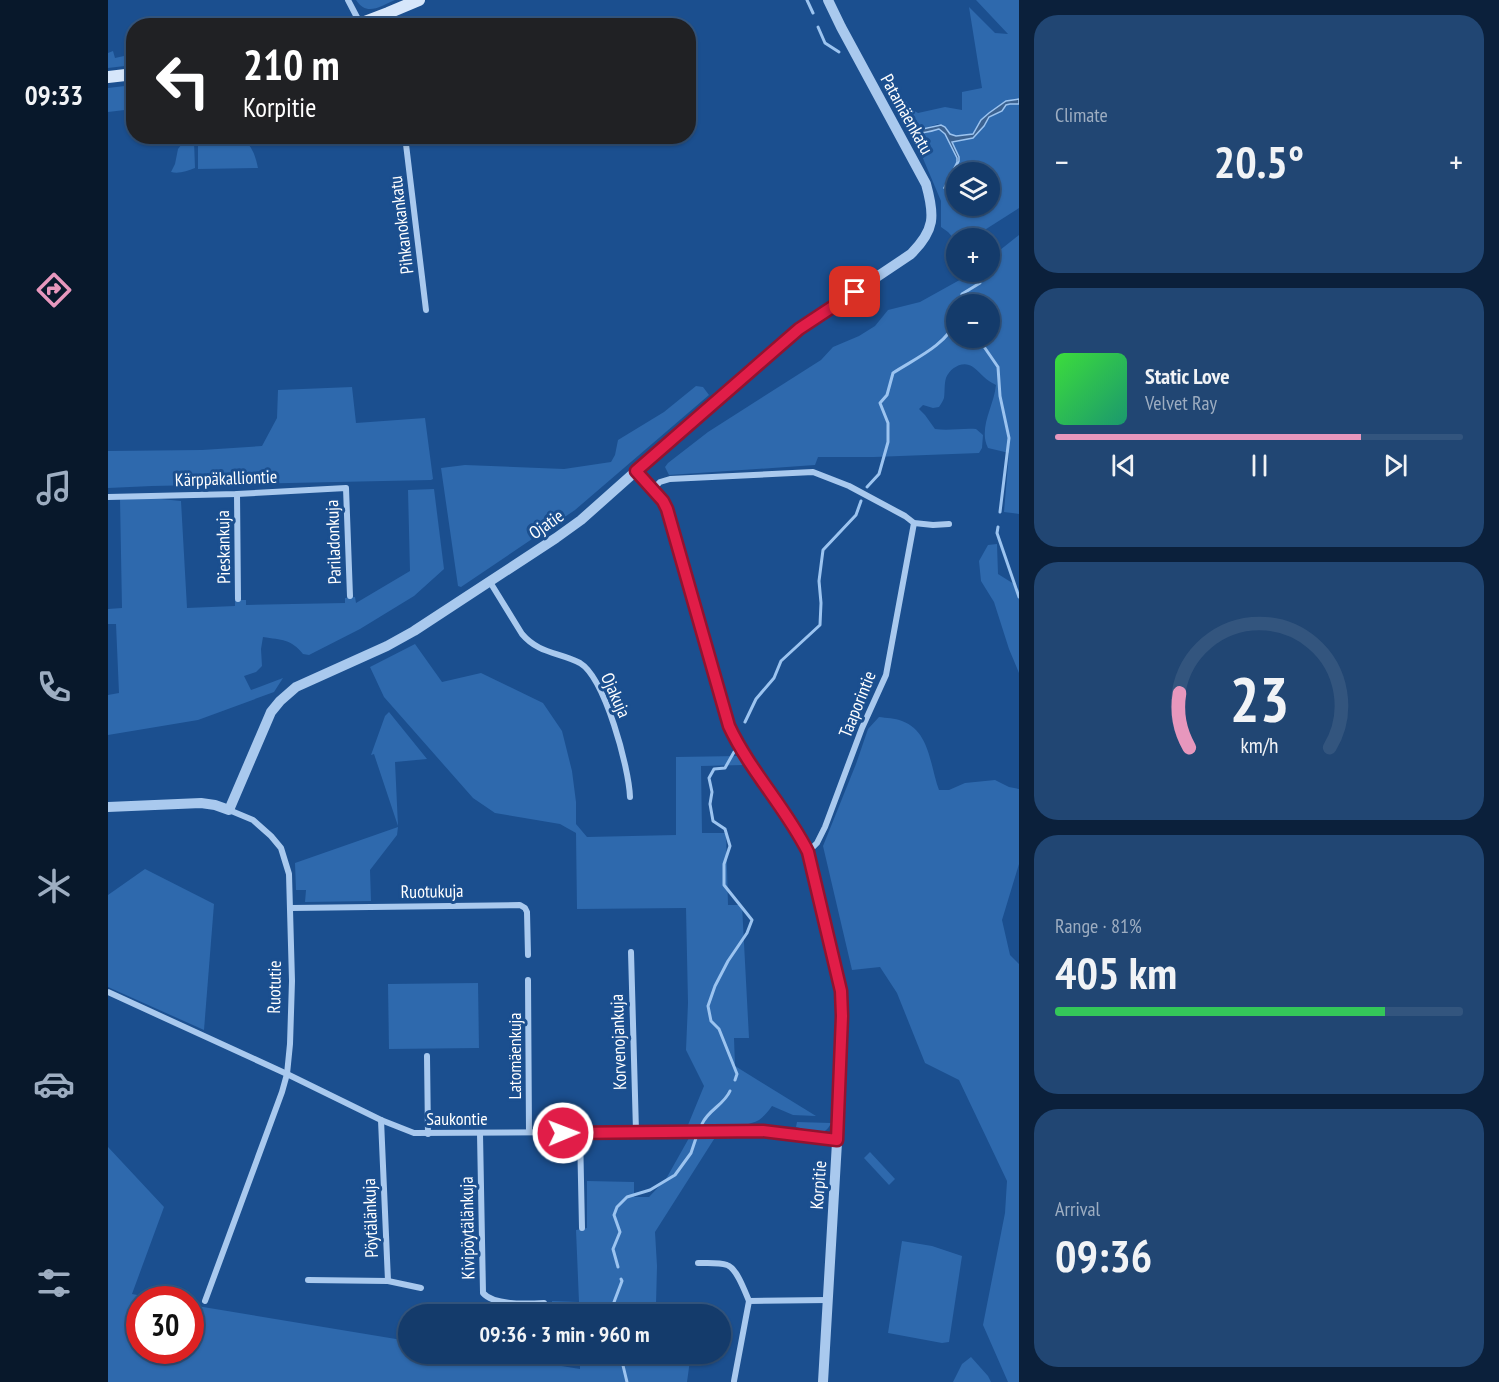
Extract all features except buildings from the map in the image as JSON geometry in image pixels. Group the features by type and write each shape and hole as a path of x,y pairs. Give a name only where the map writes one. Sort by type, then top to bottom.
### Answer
{"main road":[{"path":"392,18 419,0"},
{"path":"108,77 126,75"}],"street":[{"path":"348,0 355,18"},
{"name":"Patamäenkatu","path":"636,471 799,329 910,254 921,244 929,231 932,203 926,184 828,0"},
{"name":"Pihkanokankatu","path":"406,144 426,310"},
{"path":"636,471 653,489 660,482 670,479 813,472 849,486 914,523 950,524"},
{"name":"Ojatie","path":"229,810 267,719 285,695 308,680 387,646 414,631 581,520 636,471"},
{"name":"Kärppäkalliontie","path":"108,497 237,494 346,488"},
{"name":"Pariladonkuja","path":"346,488 350,596"},
{"name":"Korpitie","path":"653,489 667,509 729,726 808,852 841,991 837,1140 823,1382"},
{"name":"Pieskankuja","path":"237,494 238,599"},
{"name":"Taaporintie","path":"808,852 817,843 825,827 862,728 886,675 914,523"},
{"name":"Ojakuja","path":"490,582 529,642 545,651 581,664 594,677 612,718 630,783 630,796"},
{"name":"Ruotutie","path":"108,807 201,804 215,805 229,810 247,817 271,836 281,848 289,874 292,981 287,1074 205,1301"},
{"name":"Ruotukuja","path":"291,908 520,904 527,912 528,955"},
{"name":"Korvenojankuja","path":"631,952 636,1131"},
{"name":"Latomäenkuja","path":"528,980 529,1132"},
{"name":"Saukontie","path":"108,992 381,1120 414,1133 763,1131 837,1140"},
{"path":"427,1056 428,1134"},
{"name":"Pöytälänkuja","path":"381,1120 388,1281 421,1287"},
{"path":"580,1133 582,1228"},
{"name":"Kivipöytälänkuja","path":"480,1134 483,1293 495,1301 527,1304"},
{"path":"698,1263 729,1265 740,1280 748,1301 734,1381"},
{"path":"308,1280 388,1281"},
{"path":"748,1301 828,1300"}],"shaded area":[{"path":"356,0 395,0 369,9 360,5"},
{"path":"976,0 1019,0 1019,99 1006,101 989,113 979,124 975,133 971,135 950,134 945,127 938,124 918,130 914,128 899,101 906,101 911,109 918,113 945,107 962,110 962,92 982,88 969,7 995,33 1008,34"},
{"path":"113,51 115,58 126,56 126,66 108,68 108,53"},
{"path":"126,86 126,110 108,112 108,88"},
{"path":"895,97 914,128 918,130 941,125 950,134 956,136 973,134 981,120 1006,101 1019,99 1019,104 1006,105 1002,111 989,117 973,138 952,142 959,157 957,162 945,134 939,129 923,133 914,132 903,116"},
{"path":"1010,104 1019,104 1019,208 988,228 946,228 946,231 941,227 941,201 911,130 929,132 939,129 945,134 957,158 957,162 946,162 944,188 946,185 946,216 1000,216 1000,162 959,162 958,154 952,142 973,137 988,119"},
{"path":"194,144 195,168 171,172 178,149 181,145"},
{"path":"198,144 248,144 258,168 198,169"},
{"path":"1019,235 1019,514 1004,512 1009,453 988,448 985,440 986,425 996,385 973,367 965,364 957,366 948,374 945,381 944,398 939,407 923,405 919,409 935,429 976,429 983,435 982,448 979,453 818,457 815,465 669,475 665,467 668,463 708,432 821,360 833,347 875,326 888,310 920,302 956,282 1000,282 1000,250"},
{"path":"696,386 703,387 709,395 575,510 461,587 458,586 441,468 465,465 564,469 611,462 618,440 664,412"},
{"path":"352,387 356,423 425,418 433,479 108,488 108,451 202,450 262,446 277,418 278,390"},
{"path":"434,489 444,569 414,596 360,629 309,655 303,654 286,641 263,637 262,666 256,672 244,676 251,690 283,678 274,692 198,720 108,735 108,695 119,693 116,624 108,624 108,609 122,608 120,499 181,501 187,608 235,606 235,600 246,600 246,605 345,603 345,598 355,597 356,603 410,571 408,490"},
{"path":"997,544 998,574 1019,590 1019,673 994,602 981,581 979,561 988,545"},
{"path":"415,644 442,682 481,673 543,703 562,731 572,771 576,824 587,837 676,835 676,757 739,756 744,765 701,766 702,833 726,833 728,905 742,905 749,1038 734,1038 735,1066 816,1116 793,1115 772,1106 759,1120 752,1123 734,1126 688,1125 704,1086 686,1050 688,1003 686,908 577,909 576,833 560,824 495,813 473,798 384,697 370,667"},
{"path":"389,712 427,759 395,762 398,826 374,754 371,755 385,716"},
{"path":"879,717 902,721 918,733 928,750 939,790 949,790 965,783 995,780 1019,789 1019,864 1002,920 1010,955 1019,964 1019,1382 1008,1382 983,1325 1005,1213 1007,1181 959,1080 925,1063 897,993 880,967 852,970 823,846 868,729"},
{"path":"398,827 397,835 370,870 371,901 305,902 306,890 296,890 295,863"},
{"path":"145,869 214,904 204,1030 108,987 108,895"},
{"path":"478,983 479,1048 389,1049 388,984"},
{"path":"797,1122 831,1123 820,1133 796,1127"},
{"path":"716,1136 655,1232 656,1304 552,1304 552,1301 579,1302 576,1230 587,1228 587,1181 634,1182 634,1197 649,1197 666,1179 689,1138"},
{"path":"108,1147 164,1207 135,1286 126,1286 126,1364 204,1364 204,1307 398,1339 398,1364 549,1364 580,1369 580,1364 689,1364 687,1382 108,1382"},
{"path":"870,1152 895,1179 889,1185 864,1158"},
{"path":"902,1241 932,1246 962,1256 949,1342 942,1343 888,1333"},
{"path":"971,1357 991,1382 953,1382 962,1364"}],"waterway":[{"path":"807,0 813,13"},
{"path":"818,27 825,43 839,52"},
{"path":"962,294 980,282"},
{"path":"867,487 879,474 888,442 888,423 880,403 887,395 893,373 938,344 946,336"},
{"path":"985,348 998,367 1000,396 1009,438 1000,512"},
{"path":"745,722 756,699 774,678 781,661 820,625 819,581 823,550 856,515 861,501"},
{"path":"998,527 997,533 1019,597"},
{"path":"734,752 725,768 714,769 709,778 712,792 710,804 713,821 725,829 730,846 724,864 724,885 752,920 747,933 715,986 708,1006 711,1021 719,1029 737,1074 735,1080"},
{"path":"702,1124 730,1091"},
{"path":"618,1267 613,1249 620,1232 614,1215 617,1207 627,1197 650,1190 675,1175 691,1153 696,1138"},
{"path":"613,1304 621,1279"},
{"path":"623,1364 627,1382"}],"route":[{"path":"563,1133 763,1131 837,1140 841,991 808,852 729,726 667,509 663,501 636,471 799,329 855,292"}]}
